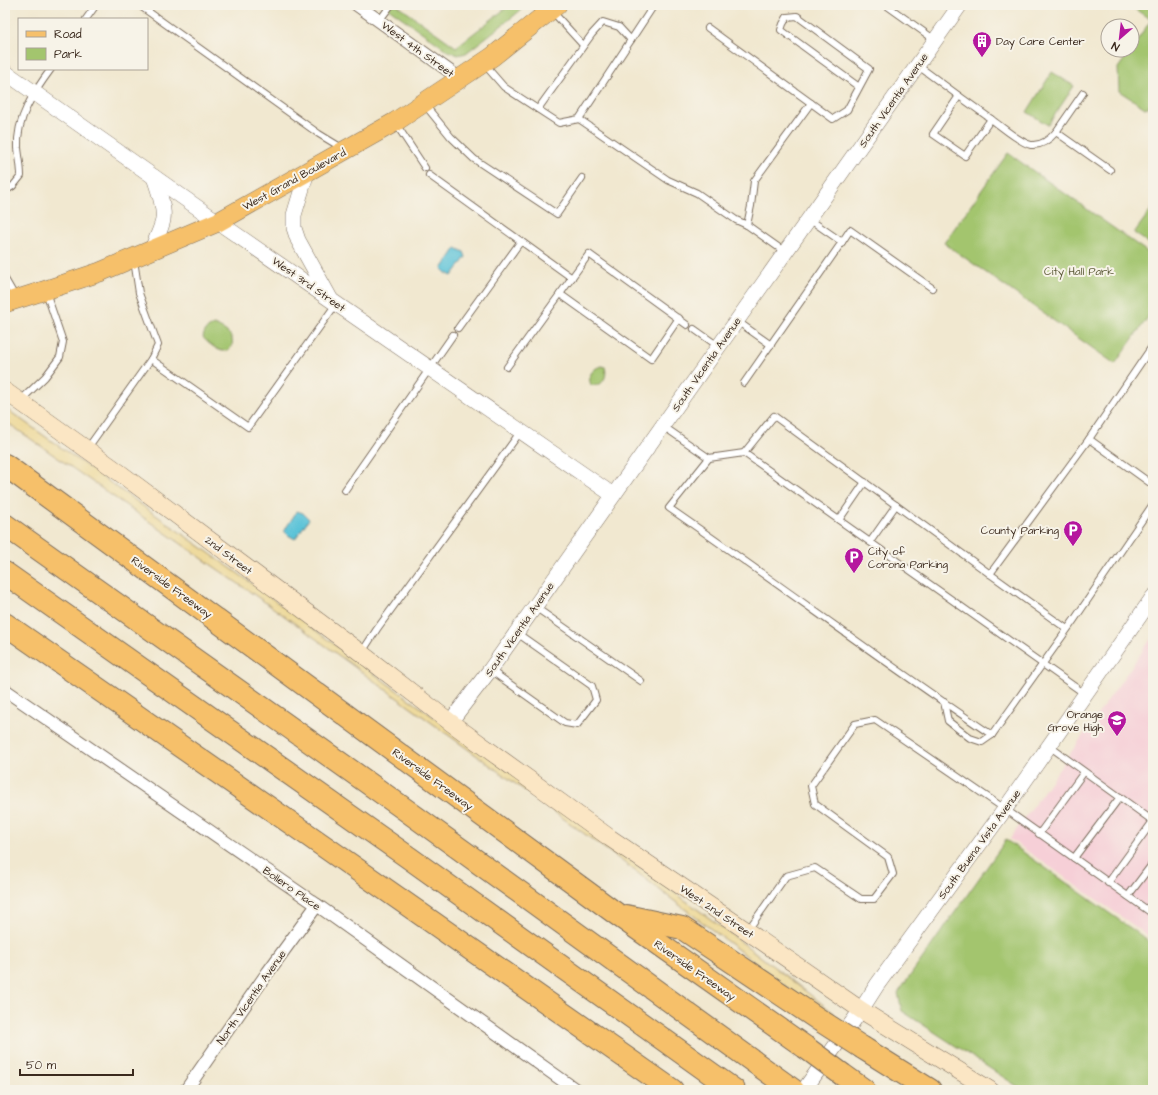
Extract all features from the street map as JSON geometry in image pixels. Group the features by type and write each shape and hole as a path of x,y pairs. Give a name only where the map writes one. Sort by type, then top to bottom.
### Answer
{"highway":[{"name":"Riverside Freeway","path":"5,465 618,915 864,1090"},
{"path":"5,525 392,800 787,1086"},
{"path":"5,573 408,857 734,1090"},
{"path":"5,624 672,1090"},
{"path":"5,640 295,826"},
{"path":"618,915 682,928 821,1021 930,1090"}],"main road":[{"name":"West Grand Boulevard","path":"11,301 100,272 218,222 395,122 424,104 459,78 483,63 551,7"},
{"name":"2nd Street","path":"5,391 120,473 361,653 450,722"},
{"name":"West 2nd Street","path":"450,722 610,838 861,1010 990,1090"}],"street":[{"name":"West 4th Street","path":"357,5 459,78"},
{"name":"South Vicentia Avenue","path":"450,722 490,670 535,607 960,5"},
{"name":"West 3rd Street","path":"5,72 218,222 613,495"},
{"path":"307,172 294,215 294,228 298,240 334,302"},
{"path":"152,250 163,215 162,204 154,177"},
{"name":"South Buena Vista Avenue","path":"804,1090 877,985 1005,808 1153,598"},
{"name":"Bollero Place","path":"5,690 317,905 576,1090"},
{"name":"North Vicentia Avenue","path":"186,1090 268,972 317,905"}],"lane":[{"path":"87,18 96,5"},
{"path":"139,5 319,134 345,150"},
{"path":"379,21 391,5"},
{"path":"483,63 504,87 559,123 579,119 654,5"},
{"path":"886,5 935,40"},
{"path":"551,7 583,45"},
{"path":"708,28 833,119 847,110 869,70 797,16 787,17 781,30 859,87"},
{"path":"538,109 583,45 603,22 619,27 631,40"},
{"path":"917,66 1020,140 1032,145 1049,140 1083,93"},
{"path":"5,192 13,186 21,176 18,147 24,113 34,93 50,70"},
{"path":"960,96 933,134 965,156 991,119"},
{"path":"746,225 751,206 754,181 811,103"},
{"path":"424,104 451,137 474,158 557,214 582,178"},
{"path":"579,119 668,180 697,193 785,252"},
{"path":"395,122 425,168"},
{"path":"1056,132 1110,170"},
{"path":"429,175 572,278"},
{"path":"809,219 842,242"},
{"path":"744,383 850,230 932,288"},
{"path":"458,328 521,241"},
{"path":"507,367 589,254 687,325"},
{"path":"87,449 151,359 158,345 139,293 134,258"},
{"path":"5,279 11,301"},
{"path":"20,401 46,377 60,357 63,342 46,290"},
{"path":"560,294 651,359 679,318"},
{"path":"151,359 248,428 334,302"},
{"path":"737,321 771,345"},
{"path":"694,329 718,346"},
{"path":"345,490 453,335"},
{"path":"990,574 1089,439 1153,345"},
{"path":"744,454 774,416 1067,629"},
{"path":"662,426 709,458 744,454 1085,694"},
{"path":"361,653 521,432"},
{"path":"1089,439 1153,485"},
{"path":"709,458 669,508 992,735"},
{"path":"839,520 865,482"},
{"path":"944,702 948,721 970,738 982,742 992,735 1043,664 1153,504"},
{"path":"870,542 896,505"},
{"path":"535,607 640,681"},
{"path":"490,670 565,723 577,725 596,700 592,686 517,632"},
{"path":"747,931 786,876 815,868 861,899 874,899 893,874 888,857 815,804 811,786 855,724 875,720 1005,808 1039,834 1153,914"},
{"path":"1048,746 1153,821 1108,883"},
{"path":"1039,834 1084,772"},
{"path":"1074,858 1120,797"},
{"path":"1128,896 1153,863"}],"shaded area":[{"name":"Orange Grove High","path":"1153,636 1153,939 1010,839"}],"green space":[{"path":"384,5 397,5 456,47 510,5 524,5 523,8 515,15 466,53 458,55 448,51"},
{"path":"1129,5 1153,5 1153,105 1145,108 1119,91 1118,68 1125,58 1140,58 1140,36 1151,20"},
{"path":"1052,72 1074,86 1048,125 1027,112"},
{"name":"City Hall Park","path":"1008,153 1153,256 1153,310 1115,364 944,243"},
{"path":"1153,207 1153,246 1134,233"},
{"path":"214,325 232,337 231,348 227,351 219,350 203,337 207,329"},
{"path":"601,366 605,367 605,378 598,385 591,385 591,373"},
{"path":"1006,840 1153,944 1153,1090 1023,1090 902,1011 898,993"}],"sand":[{"path":"5,408 243,577 731,934 834,1013 830,1020 626,864 279,612 5,421"}],"water":[{"path":"456,248 464,252 466,257 452,276 442,269"},
{"path":"297,511 303,513 309,519 295,539 284,531"}],"place":[{"name":"Day Care Center","path":"982,58"},
{"name":"County Parking","path":"1073,547"},
{"name":"City of Corona Parking","path":"854,574"},
{"name":"Orange Grove High","path":"1117,737"}]}
